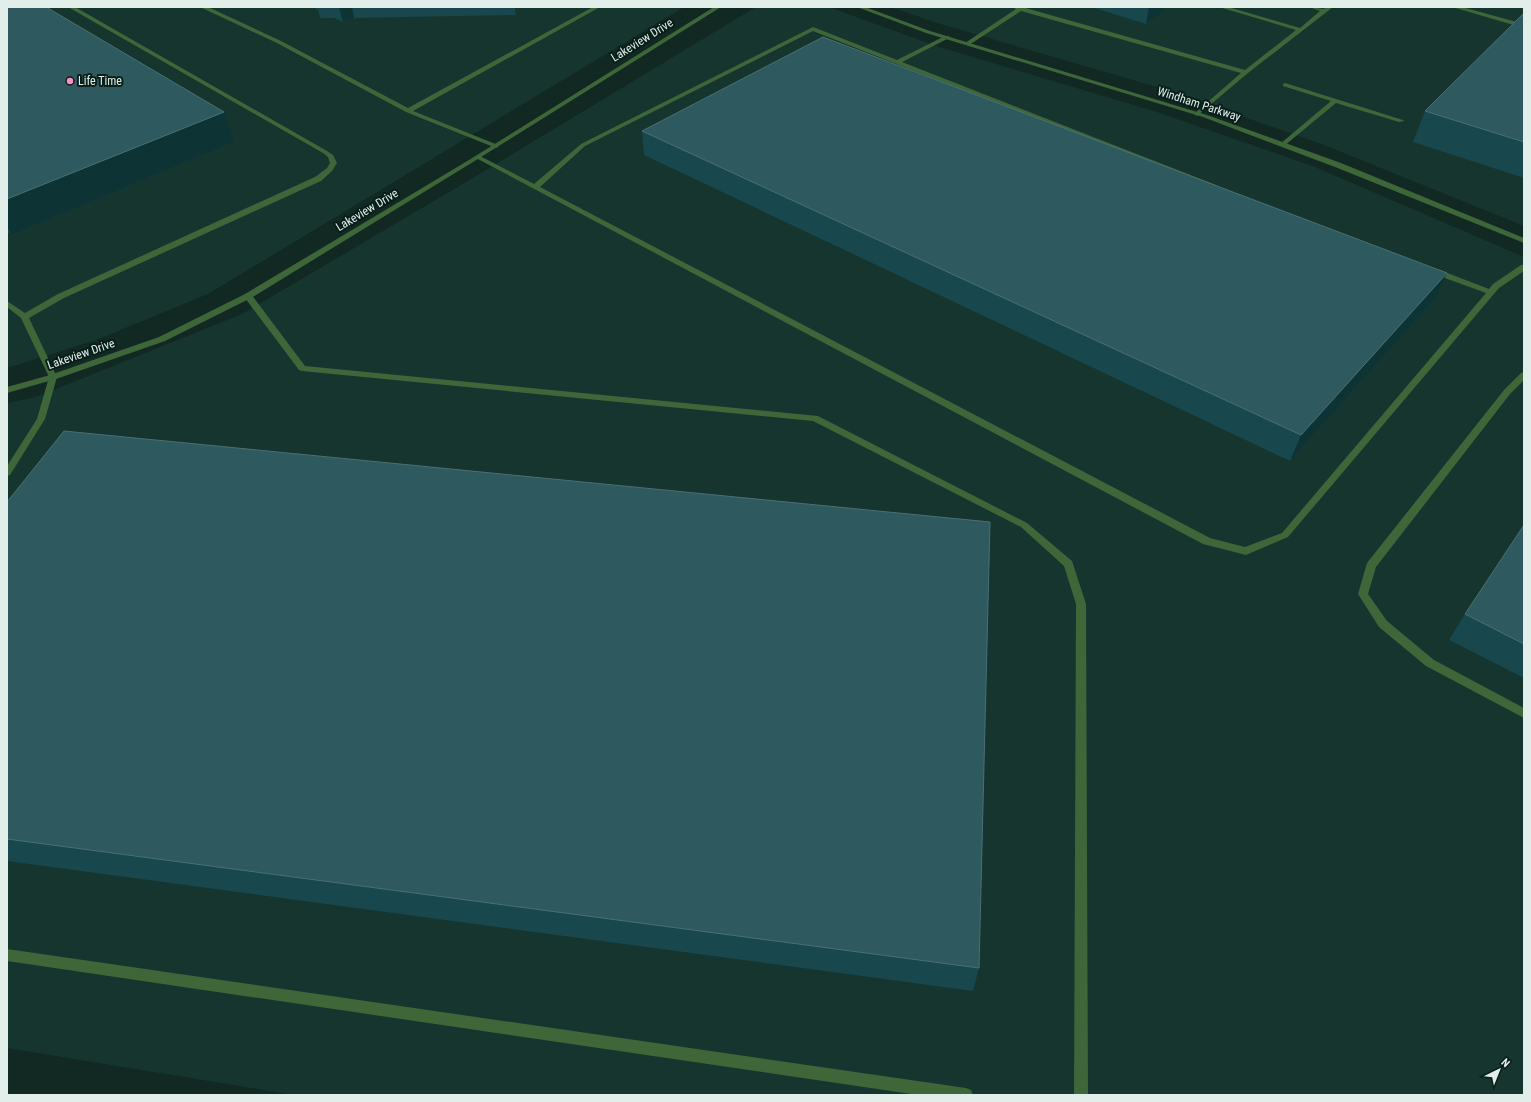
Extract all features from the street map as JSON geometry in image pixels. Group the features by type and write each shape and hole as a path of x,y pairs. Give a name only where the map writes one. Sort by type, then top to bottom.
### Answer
{"street":[{"path":"25,317 61,296 318,179 327,174 334,162 331,156 325,152 71,7"},
{"path":"203,7 277,41 408,111 496,146"},
{"path":"408,111 597,7"},
{"name":"Lakeview Drive","path":"7,390 53,377 162,339 248,296 496,146 718,7"},
{"name":"Windham Parkway","path":"860,7 967,44 1197,114 1338,165 1524,242"},
{"path":"1222,7 1300,30"},
{"path":"1312,7 1328,9"},
{"path":"1455,7 1524,26"},
{"path":"967,44 1017,8 1246,72"},
{"path":"1197,114 1246,72 1328,9"},
{"path":"535,187 583,145 813,29 1220,188"},
{"path":"897,62 947,37"},
{"path":"1285,84 1401,121"},
{"path":"1282,145 1335,101"},
{"path":"478,157 1207,541 1246,551 1285,535 1490,292 1496,286 1524,267"},
{"path":"1425,267 1490,292"},
{"path":"248,296 302,368 815,418 1024,525 1068,564 1081,604 1081,1095"},
{"path":"7,303 25,317 53,377 41,419 7,473"},
{"path":"1524,375 1507,392 1371,566 1363,594 1383,624 1430,663 1524,713"},
{"path":"7,955 966,1095"}],"shaded area":[{"path":"7,7 684,7 208,294 96,340 7,368"},
{"path":"756,7 829,7 936,46 1157,112 1315,167 1524,257 1524,1095 294,1095 7,1048 7,403 36,397 242,314 461,185"},
{"path":"891,7 1524,7 1524,226 1324,145 1167,90 937,23"}],"building":[{"name":"Life Time","path":"7,7 46,7 224,112 7,199"},
{"path":"1524,13 1524,142 1425,111"},
{"path":"823,37 1447,273 1301,435 642,131"},
{"path":"64,431 990,522 979,968 7,839 7,502"},
{"path":"1524,525 1524,644 1465,614"}],"place":[{"name":"Life Time","path":"70,81"}]}
